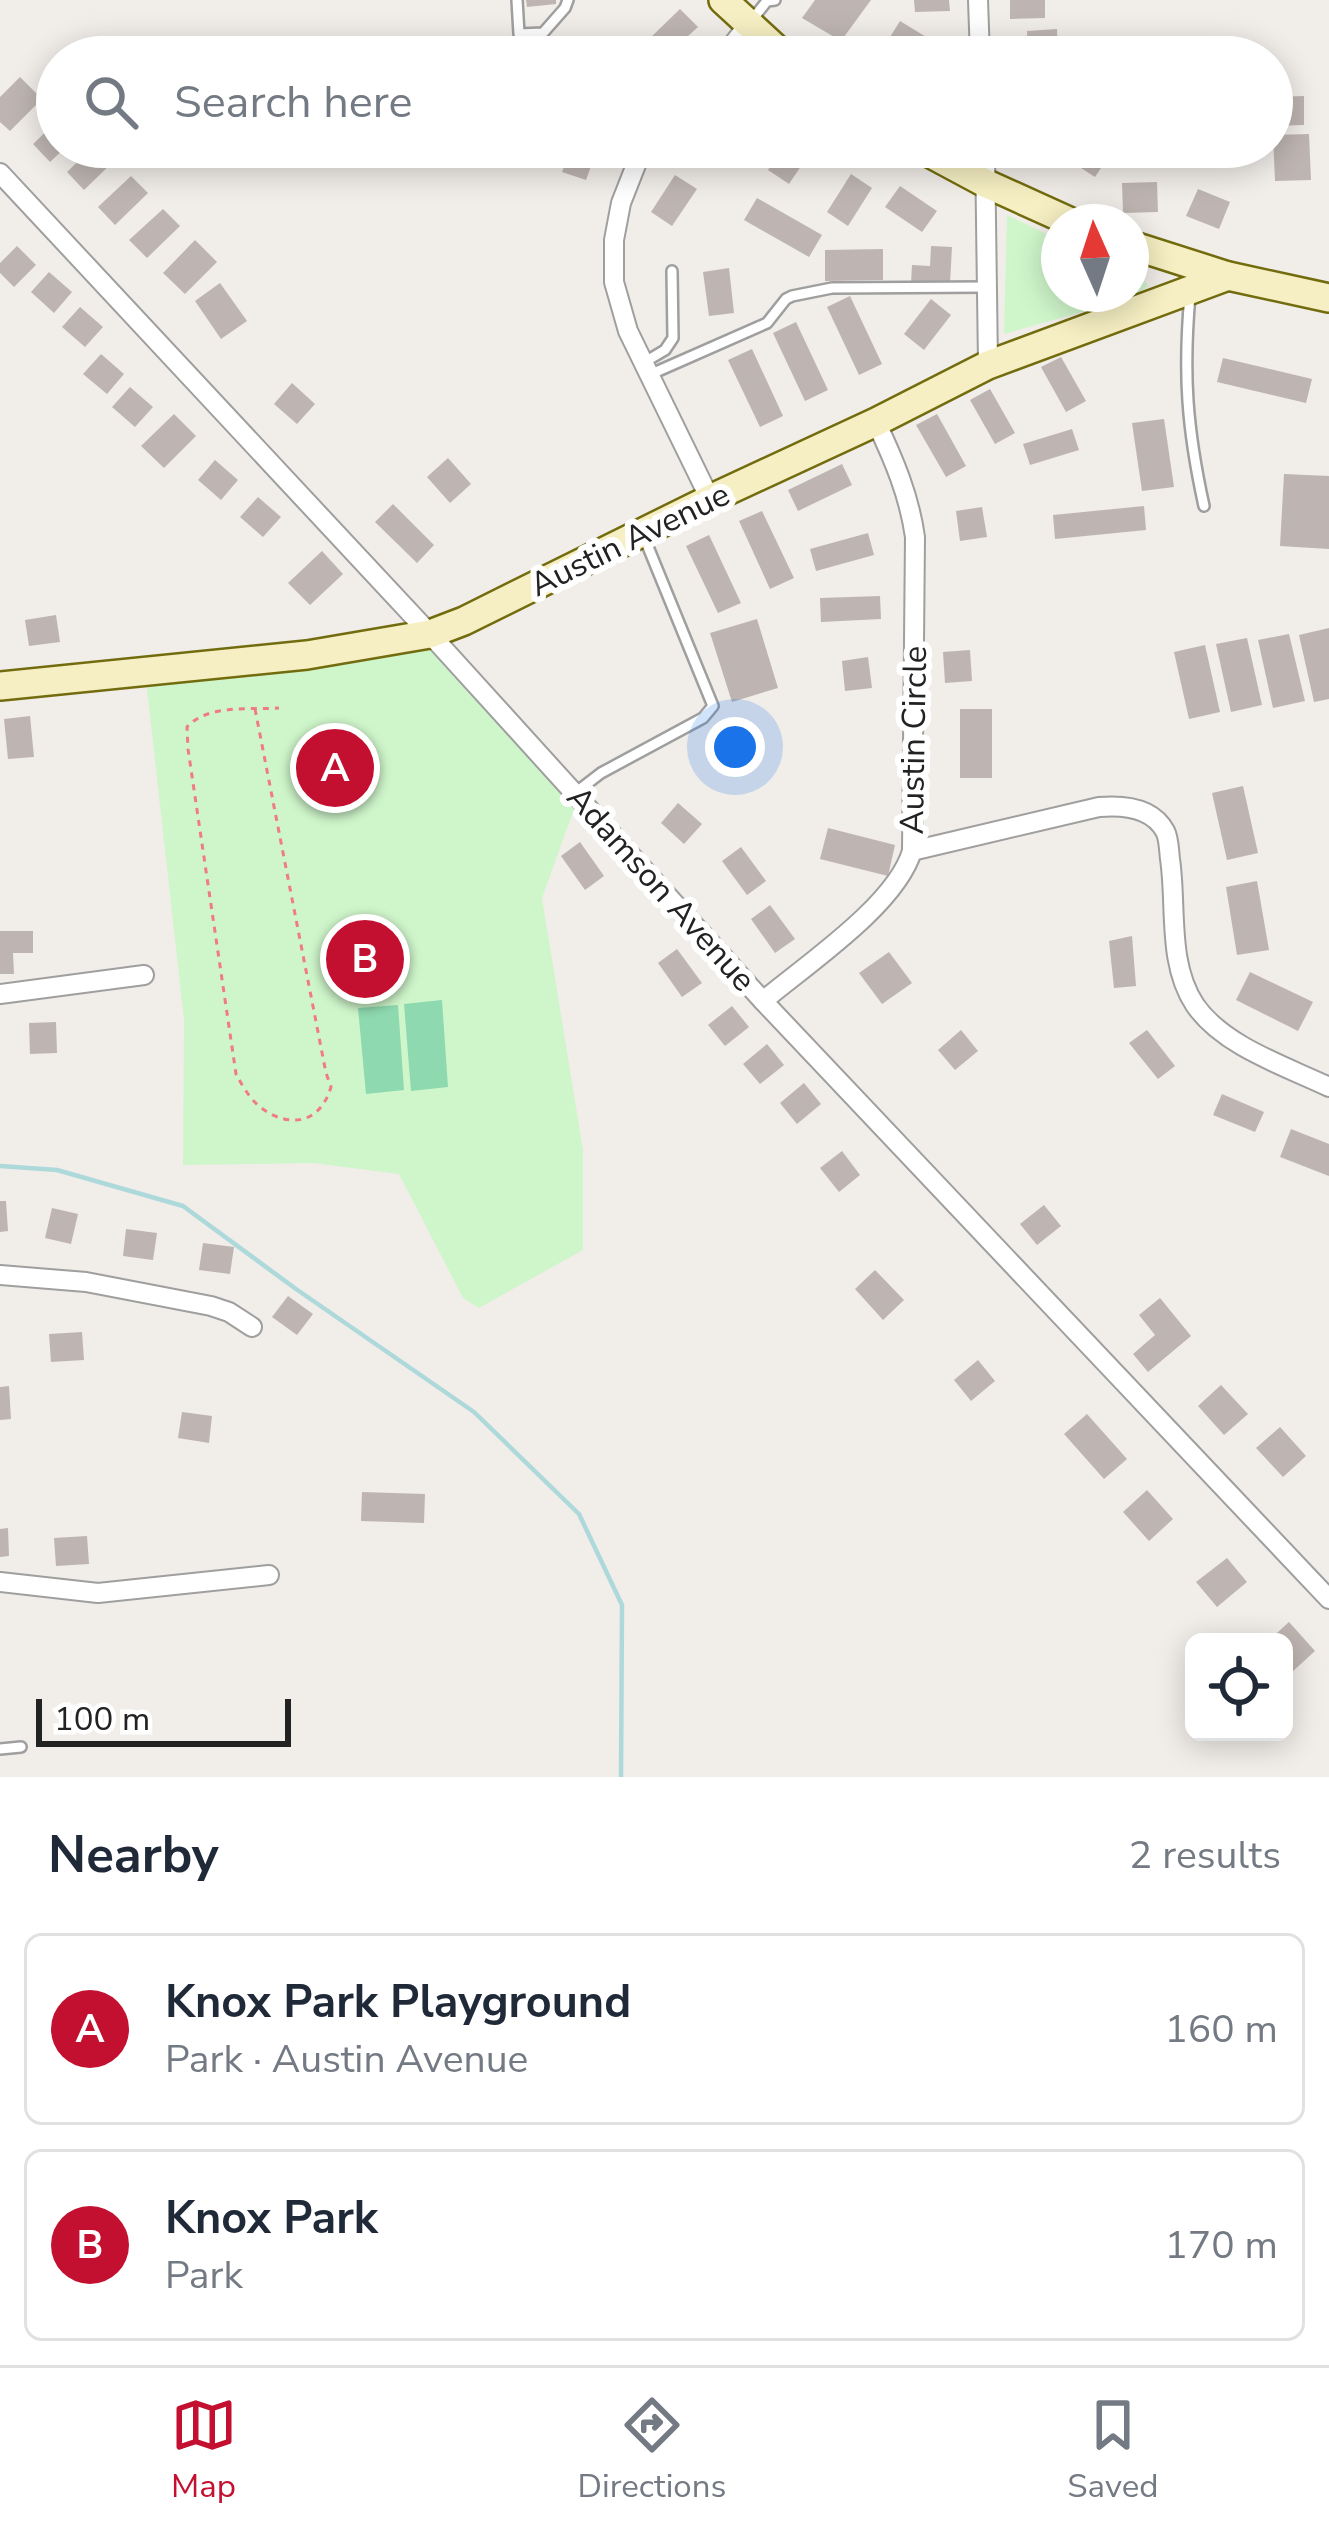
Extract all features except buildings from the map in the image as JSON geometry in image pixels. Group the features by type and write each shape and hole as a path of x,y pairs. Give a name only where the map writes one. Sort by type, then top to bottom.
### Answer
{"street":[{"path":"723,0 760,36"},
{"path":"977,0 979,36"},
{"path":"739,36 748,25"},
{"path":"635,168 621,203 614,240 614,282 628,331 710,500"},
{"path":"957,168 1041,208"},
{"path":"986,168 988,365"},
{"name":"Adamson Avenue","path":"0,173 763,1000 1329,1599"},
{"path":"1149,251 1228,276 1329,298"},
{"name":"Austin Avenue","path":"0,686 308,655 430,634 988,365 1228,276"},
{"name":"Austin Circle","path":"763,1000 871,912 909,863 912,851 915,537 899,471 876,422"},
{"path":"912,851 1099,807 1124,805 1148,814 1166,831 1177,951 1191,999 1225,1036 1329,1088"},
{"path":"0,994 144,975"},
{"path":"0,1275 86,1282 211,1306 252,1327"},
{"path":"0,1582 98,1593 269,1575"}],"lane":[{"path":"517,0 519,34 543,33 568,0"},
{"path":"748,25 767,1 775,0"},
{"path":"646,369 673,338 671,271"},
{"path":"646,369 767,323 792,296 832,288 986,287"},
{"path":"1190,290 1184,353 1187,419 1204,506"},
{"path":"574,794 602,773 703,718 713,706 642,533"},
{"path":"0,1749 21,1747"}],"path":[{"path":"255,710 331,1087 322,1107 307,1119 293,1120 264,1110 236,1074 188,749 187,727 197,716 210,712 279,708"}],"green space":[{"path":"1007,215 1041,231 1041,312 1082,312 1004,334"},
{"path":"430,634 578,798 542,898 583,1150 583,1250 479,1308 463,1298 399,1174 313,1163 183,1165 184,1020 145,671"},
{"path":"442,1000 448,1087 411,1091 404,1004"},
{"path":"398,1005 404,1090 366,1094 358,1008"}],"waterway":[{"path":"0,1166 57,1170 183,1206 474,1412 579,1514 622,1605 621,1777"}],"place":[{"name":"Knox Park Playground","path":"335,768"},
{"name":"Knox Park","path":"365,959"}]}
